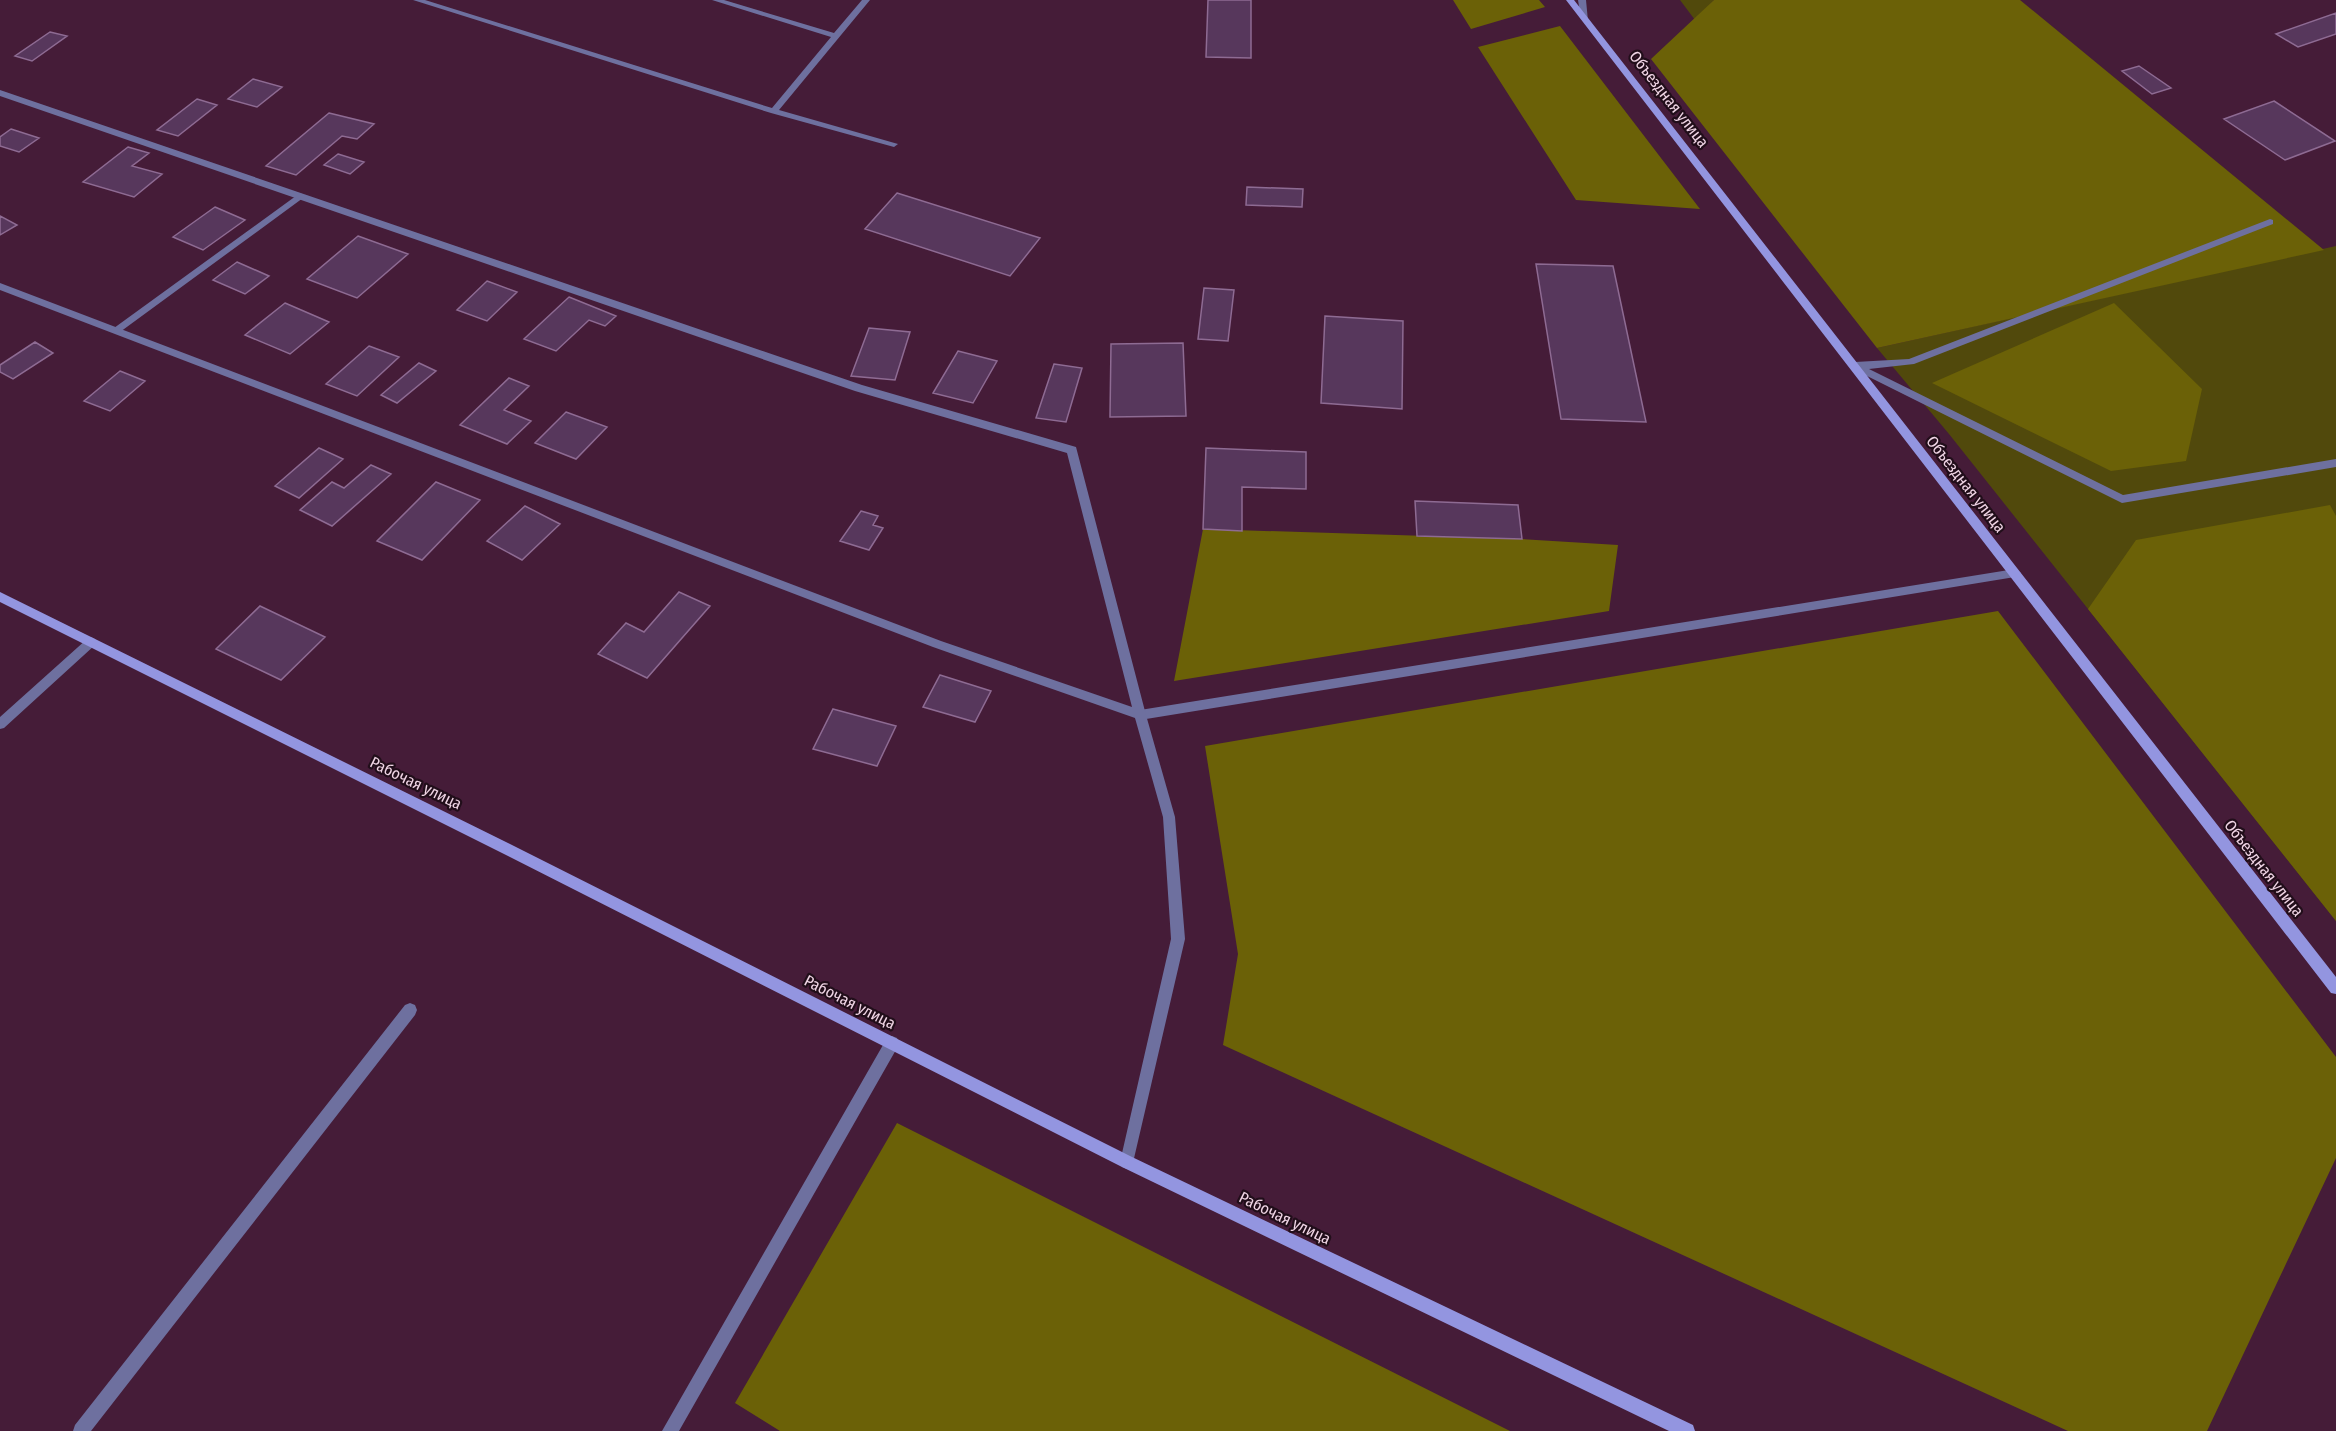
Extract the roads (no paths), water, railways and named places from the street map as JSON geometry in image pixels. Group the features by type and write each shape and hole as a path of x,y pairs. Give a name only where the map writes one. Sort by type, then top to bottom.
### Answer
{"street":[{"path":"417,0 774,111 894,144"},
{"path":"716,0 836,36"},
{"path":"774,111 866,0"},
{"name":"Объездная улица","path":"1570,0 2336,988"},
{"path":"1582,0 1585,19"},
{"path":"0,93 860,388 1072,450 1140,715 1169,817 1178,939 1127,1162"},
{"path":"117,330 300,196"},
{"path":"1855,366 1910,362 2270,222"},
{"path":"0,286 937,644 1140,715 2015,573"},
{"path":"1855,366 2122,498 2336,462"},
{"name":"Рабочая улица","path":"0,597 1127,1162 1687,1431"},
{"path":"0,724 91,642"},
{"path":"81,1431 410,1010"},
{"path":"670,1431 892,1043"}]}
